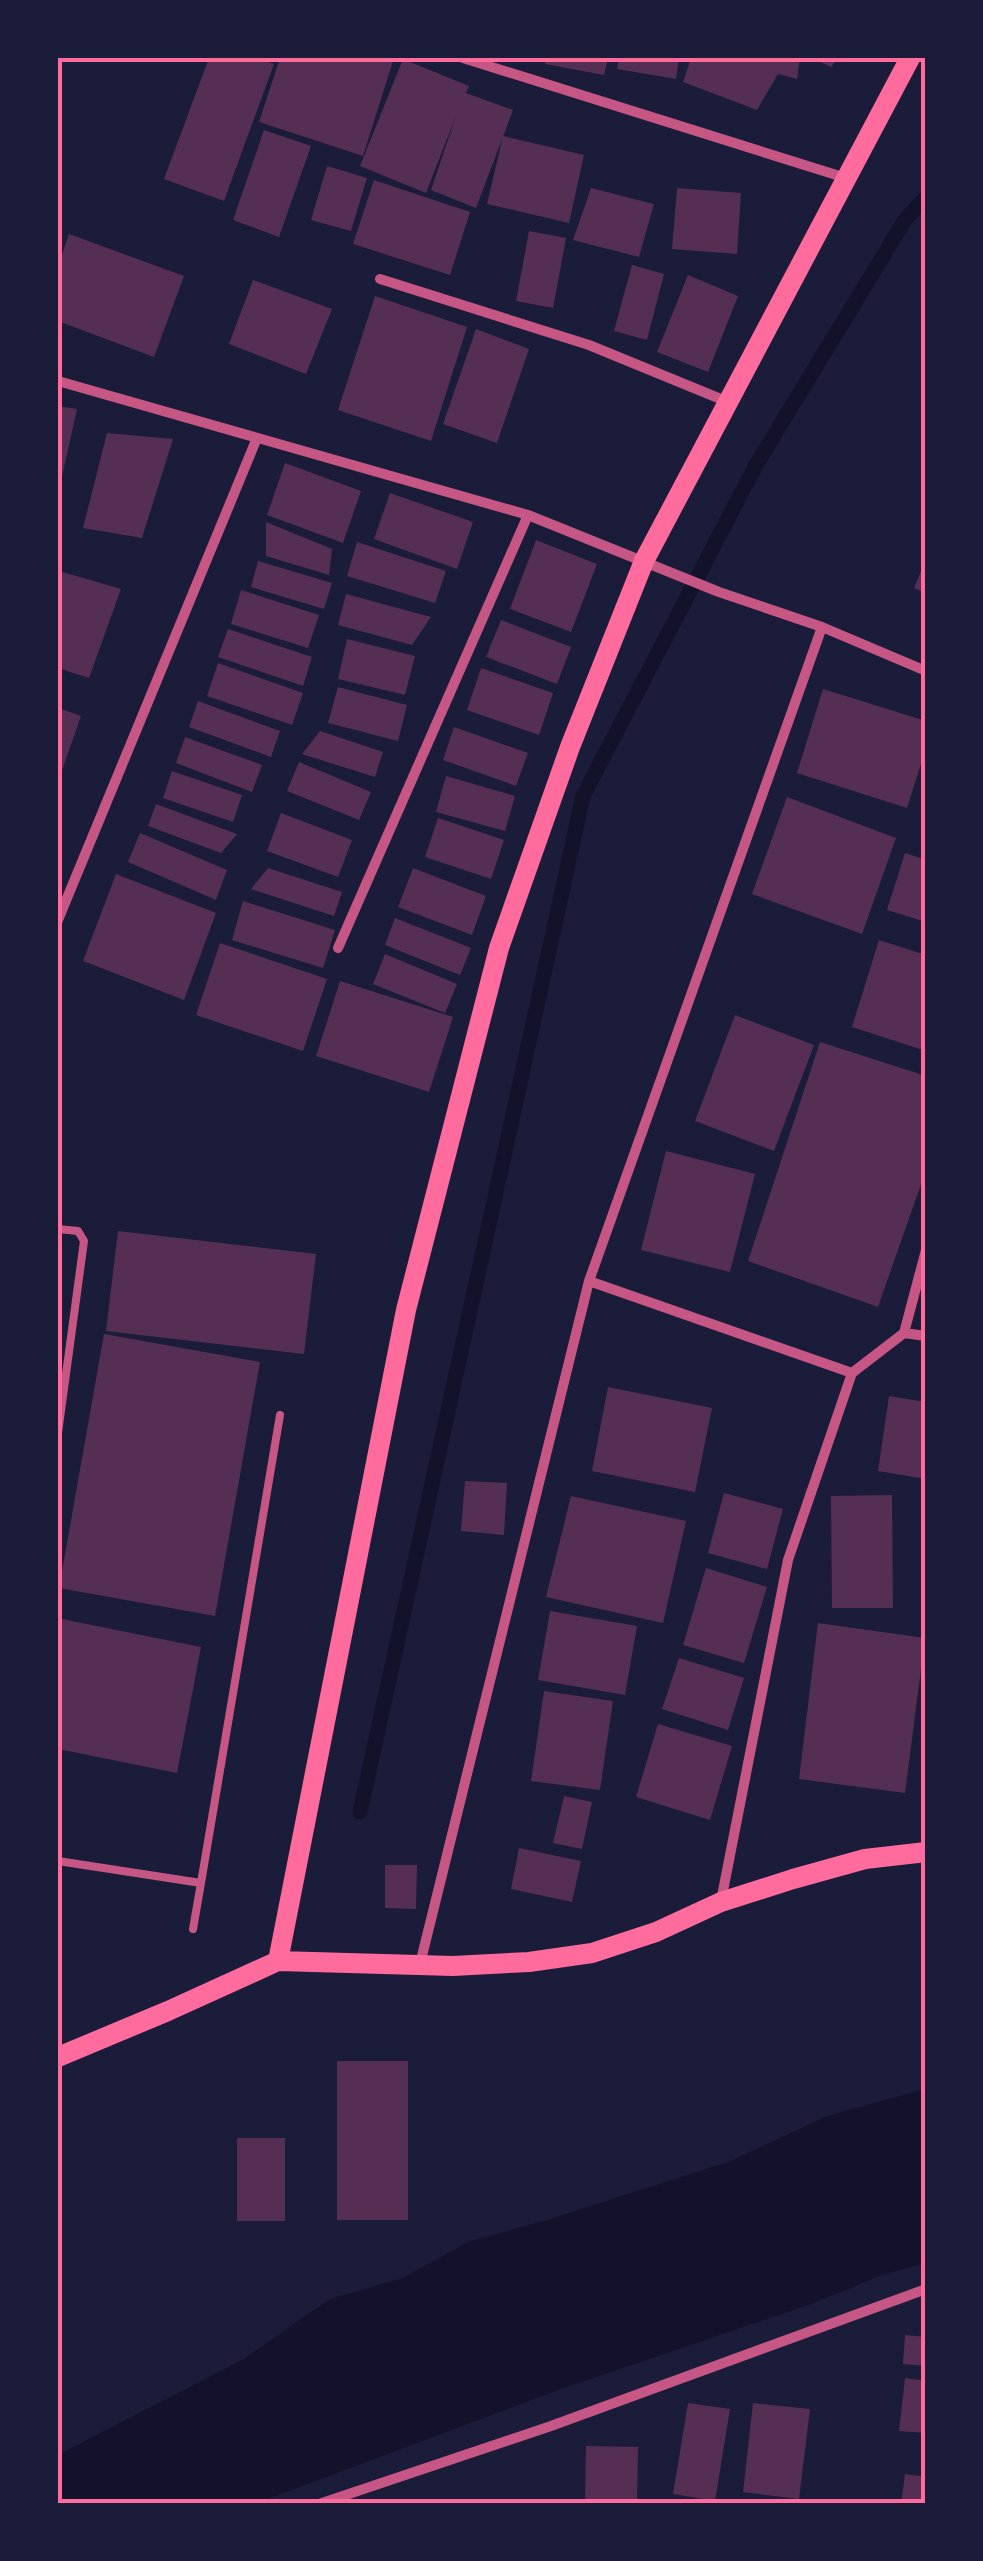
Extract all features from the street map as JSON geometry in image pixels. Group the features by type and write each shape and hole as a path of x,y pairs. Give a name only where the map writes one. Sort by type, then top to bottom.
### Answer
{"main road":[{"path":"278,1961 406,1310 499,948 570,747 644,561 910,58"},
{"path":"58,2056 278,1961 420,1965 528,1962 592,1953 656,1932 721,1902 865,1858 926,1852"}],"street":[{"path":"463,58 846,178"},
{"path":"380,279 589,345 728,402"},
{"path":"58,381 528,515 719,592 822,627 926,671"},
{"path":"58,920 257,438"},
{"path":"338,948 528,515"},
{"path":"420,1965 589,1281 822,627"},
{"path":"721,1902 788,1560 852,1373 904,1333 926,1250"},
{"path":"589,1281 852,1373"},
{"path":"904,1333 926,1336"},
{"path":"319,2504 551,2426 926,2289"}],"lane":[{"path":"58,1228 78,1231 84,1241 58,1433"},
{"path":"193,1930 280,1415"},
{"path":"58,1862 201,1883"}],"shaded area":[{"path":"925,2089 925,2263 558,2390 257,2503 58,2503 58,2455 242,2360 330,2299 403,2278 468,2242 731,2161 827,2116"}],"building":[{"path":"209,58 256,58 274,64 224,201 164,179"},
{"path":"280,58 394,58 363,156 259,122"},
{"path":"547,58 608,58 604,75 545,64"},
{"path":"619,58 679,58 676,79 617,69"},
{"path":"691,58 800,58 797,79 778,74 757,110 683,82"},
{"path":"812,58 838,58 831,67"},
{"path":"403,59 469,86 466,93 513,110 476,208 431,190 456,116 426,193 360,166"},
{"path":"264,130 311,146 279,237 233,220"},
{"path":"503,136 584,155 569,223 487,204"},
{"path":"327,166 367,178 351,231 311,220"},
{"path":"374,180 470,212 450,275 353,244"},
{"path":"591,188 654,204 639,257 573,240"},
{"path":"677,188 741,193 737,254 672,249"},
{"path":"529,231 566,238 553,308 516,301"},
{"path":"69,234 184,276 154,357 58,321 58,266"},
{"path":"632,265 664,274 647,340 614,331"},
{"path":"688,275 738,296 708,372 657,352"},
{"path":"253,280 332,309 306,374 229,344"},
{"path":"375,296 467,327 431,441 338,410"},
{"path":"476,329 529,349 497,443 443,424"},
{"path":"58,406 77,409 59,490 58,490"},
{"path":"107,433 173,439 142,538 83,528"},
{"path":"285,463 361,491 343,543 267,515"},
{"path":"390,493 473,522 457,569 374,539"},
{"path":"266,522 332,549 329,575 266,556"},
{"path":"536,540 597,564 571,632 510,609"},
{"path":"357,542 446,571 435,603 347,576"},
{"path":"926,559 926,593 914,588"},
{"path":"258,561 332,583 324,609 251,587"},
{"path":"59,571 121,589 89,678 58,668"},
{"path":"241,590 319,615 308,648 231,624"},
{"path":"346,594 431,617 412,645 338,625"},
{"path":"501,620 571,647 557,684 486,657"},
{"path":"228,629 312,657 303,686 218,657"},
{"path":"347,639 415,656 405,695 338,679"},
{"path":"218,663 303,693 292,725 207,696"},
{"path":"481,668 553,693 539,735 467,710"},
{"path":"338,687 407,705 398,741 328,723"},
{"path":"823,689 926,721 926,748 907,808 797,773"},
{"path":"198,701 280,731 271,757 189,727"},
{"path":"58,708 81,716 58,782"},
{"path":"454,727 528,753 516,786 443,760"},
{"path":"320,731 383,752 375,777 302,754"},
{"path":"185,737 262,765 252,792 176,763"},
{"path":"299,762 371,792 359,820 287,791"},
{"path":"172,771 242,795 233,822 163,798"},
{"path":"446,776 515,796 505,831 436,812"},
{"path":"787,797 896,838 862,934 752,894"},
{"path":"156,804 237,834 221,853 148,826"},
{"path":"281,813 352,840 338,877 267,851"},
{"path":"438,818 504,840 491,879 425,857"},
{"path":"140,833 227,870 216,900 128,862"},
{"path":"905,853 926,860 926,922 887,910"},
{"path":"268,868 342,892 334,916 251,889"},
{"path":"413,868 486,896 472,935 398,907"},
{"path":"116,874 216,913 184,1000 83,961"},
{"path":"243,901 335,930 323,968 232,940"},
{"path":"395,918 471,948 460,975 385,945"},
{"path":"879,940 926,955 926,1051 852,1027"},
{"path":"220,943 327,979 303,1051 196,1015"},
{"path":"385,954 457,984 445,1013 373,984"},
{"path":"340,981 453,1017 429,1092 316,1056"},
{"path":"735,1015 814,1045 774,1151 695,1121"},
{"path":"820,1042 926,1076 926,1170 878,1307 748,1261"},
{"path":"666,1151 755,1174 730,1272 641,1250"},
{"path":"118,1231 316,1254 304,1354 106,1331"},
{"path":"104,1334 260,1362 215,1616 59,1588"},
{"path":"608,1387 712,1408 695,1492 592,1471"},
{"path":"889,1396 926,1402 926,1479 878,1471"},
{"path":"465,1481 507,1483 504,1535 461,1531"},
{"path":"724,1493 783,1509 767,1569 708,1553"},
{"path":"892,1495 893,1608 832,1608 831,1496"},
{"path":"571,1496 686,1521 663,1623 546,1597"},
{"path":"706,1568 767,1587 744,1663 683,1645"},
{"path":"550,1611 637,1626 625,1695 538,1680"},
{"path":"62,1619 201,1647 177,1773 58,1749 58,1645"},
{"path":"818,1623 925,1638 905,1793 799,1779"},
{"path":"679,1658 744,1678 728,1730 662,1709"},
{"path":"544,1691 613,1701 600,1790 531,1781"},
{"path":"658,1724 732,1746 710,1820 636,1797"},
{"path":"564,1796 592,1802 582,1849 553,1843"},
{"path":"519,1848 581,1861 572,1902 511,1889"},
{"path":"385,1865 417,1865 416,1909 385,1908"},
{"path":"337,2061 408,2061 408,2220 337,2220"},
{"path":"237,2138 285,2138 285,2221 237,2221"},
{"path":"905,2335 926,2337 926,2366 903,2364"},
{"path":"905,2378 926,2381 926,2433 899,2431"},
{"path":"688,2403 730,2409 715,2501 673,2494"},
{"path":"753,2403 810,2409 799,2499 743,2492"},
{"path":"586,2446 638,2447 637,2504 585,2504"},
{"path":"905,2474 926,2477 926,2504 901,2504"}],"waterway":[{"path":"360,1812 583,796 756,465 905,220 926,197"}]}
